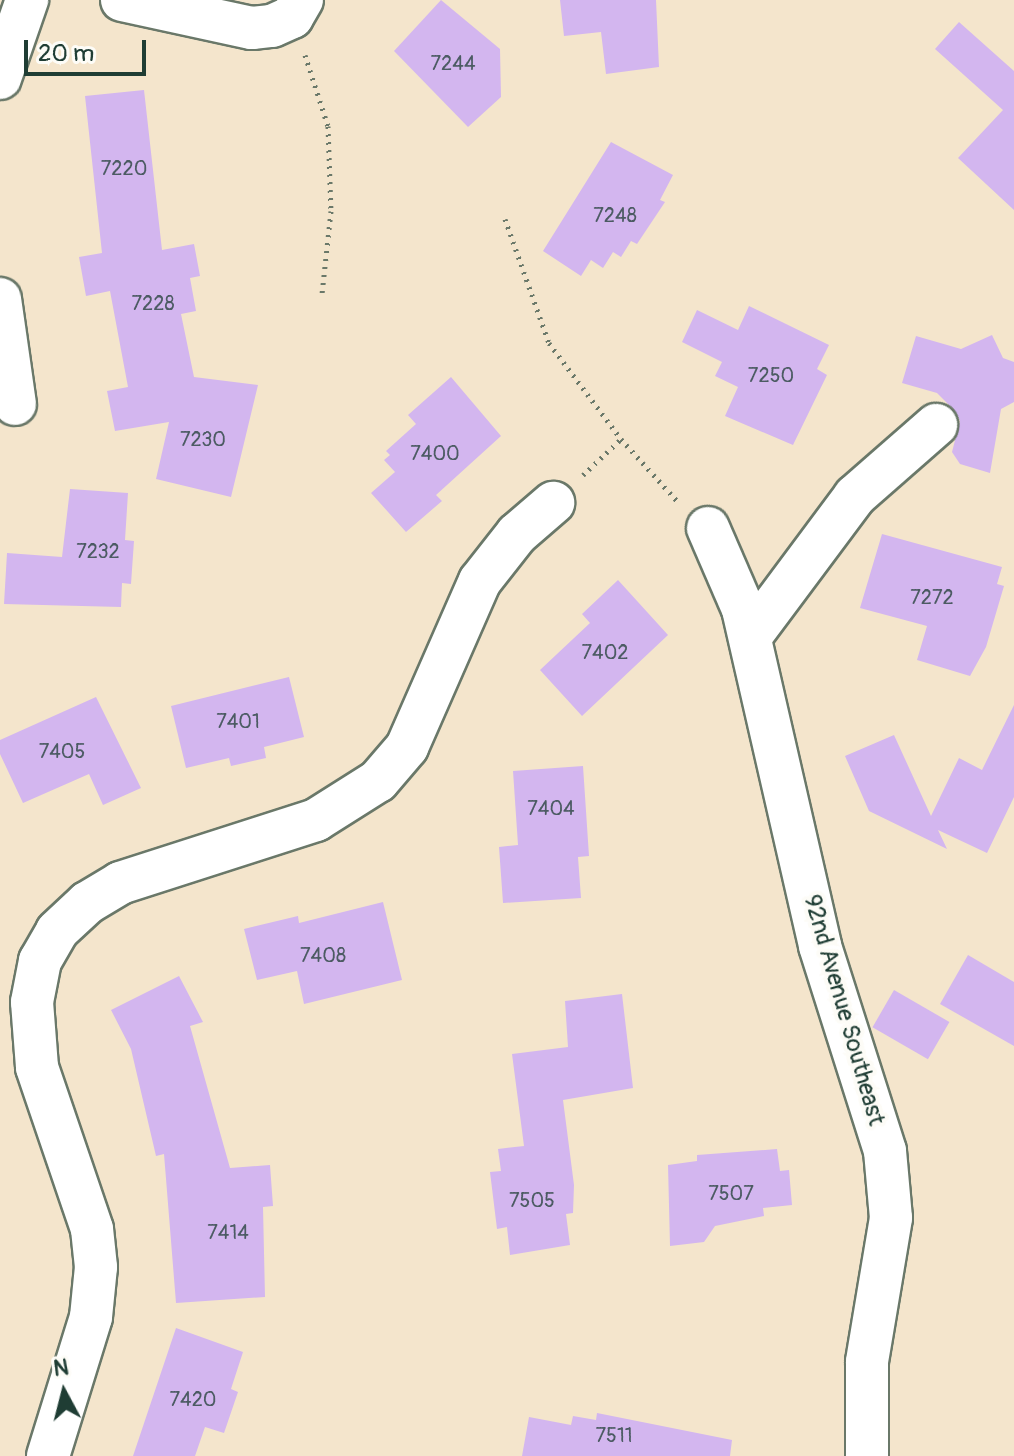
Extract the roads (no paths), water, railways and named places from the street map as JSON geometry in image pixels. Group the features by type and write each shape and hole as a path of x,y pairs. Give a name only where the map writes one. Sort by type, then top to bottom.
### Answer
{"street":[{"path":"0,78 27,0"},
{"path":"122,0 252,28 272,26 297,8"},
{"path":"0,299 15,404"},
{"path":"750,637 855,496 936,425"},
{"path":"48,1456 91,1317 96,1267 92,1229 37,1067 32,1002 40,961 57,931 87,903 120,883 316,820 378,781 407,747 480,581 517,534 553,503"},
{"name":"92nd Avenue Southeast","path":"708,528 750,637 820,946 867,1082 891,1189 891,1218 867,1362 867,1456"}]}
